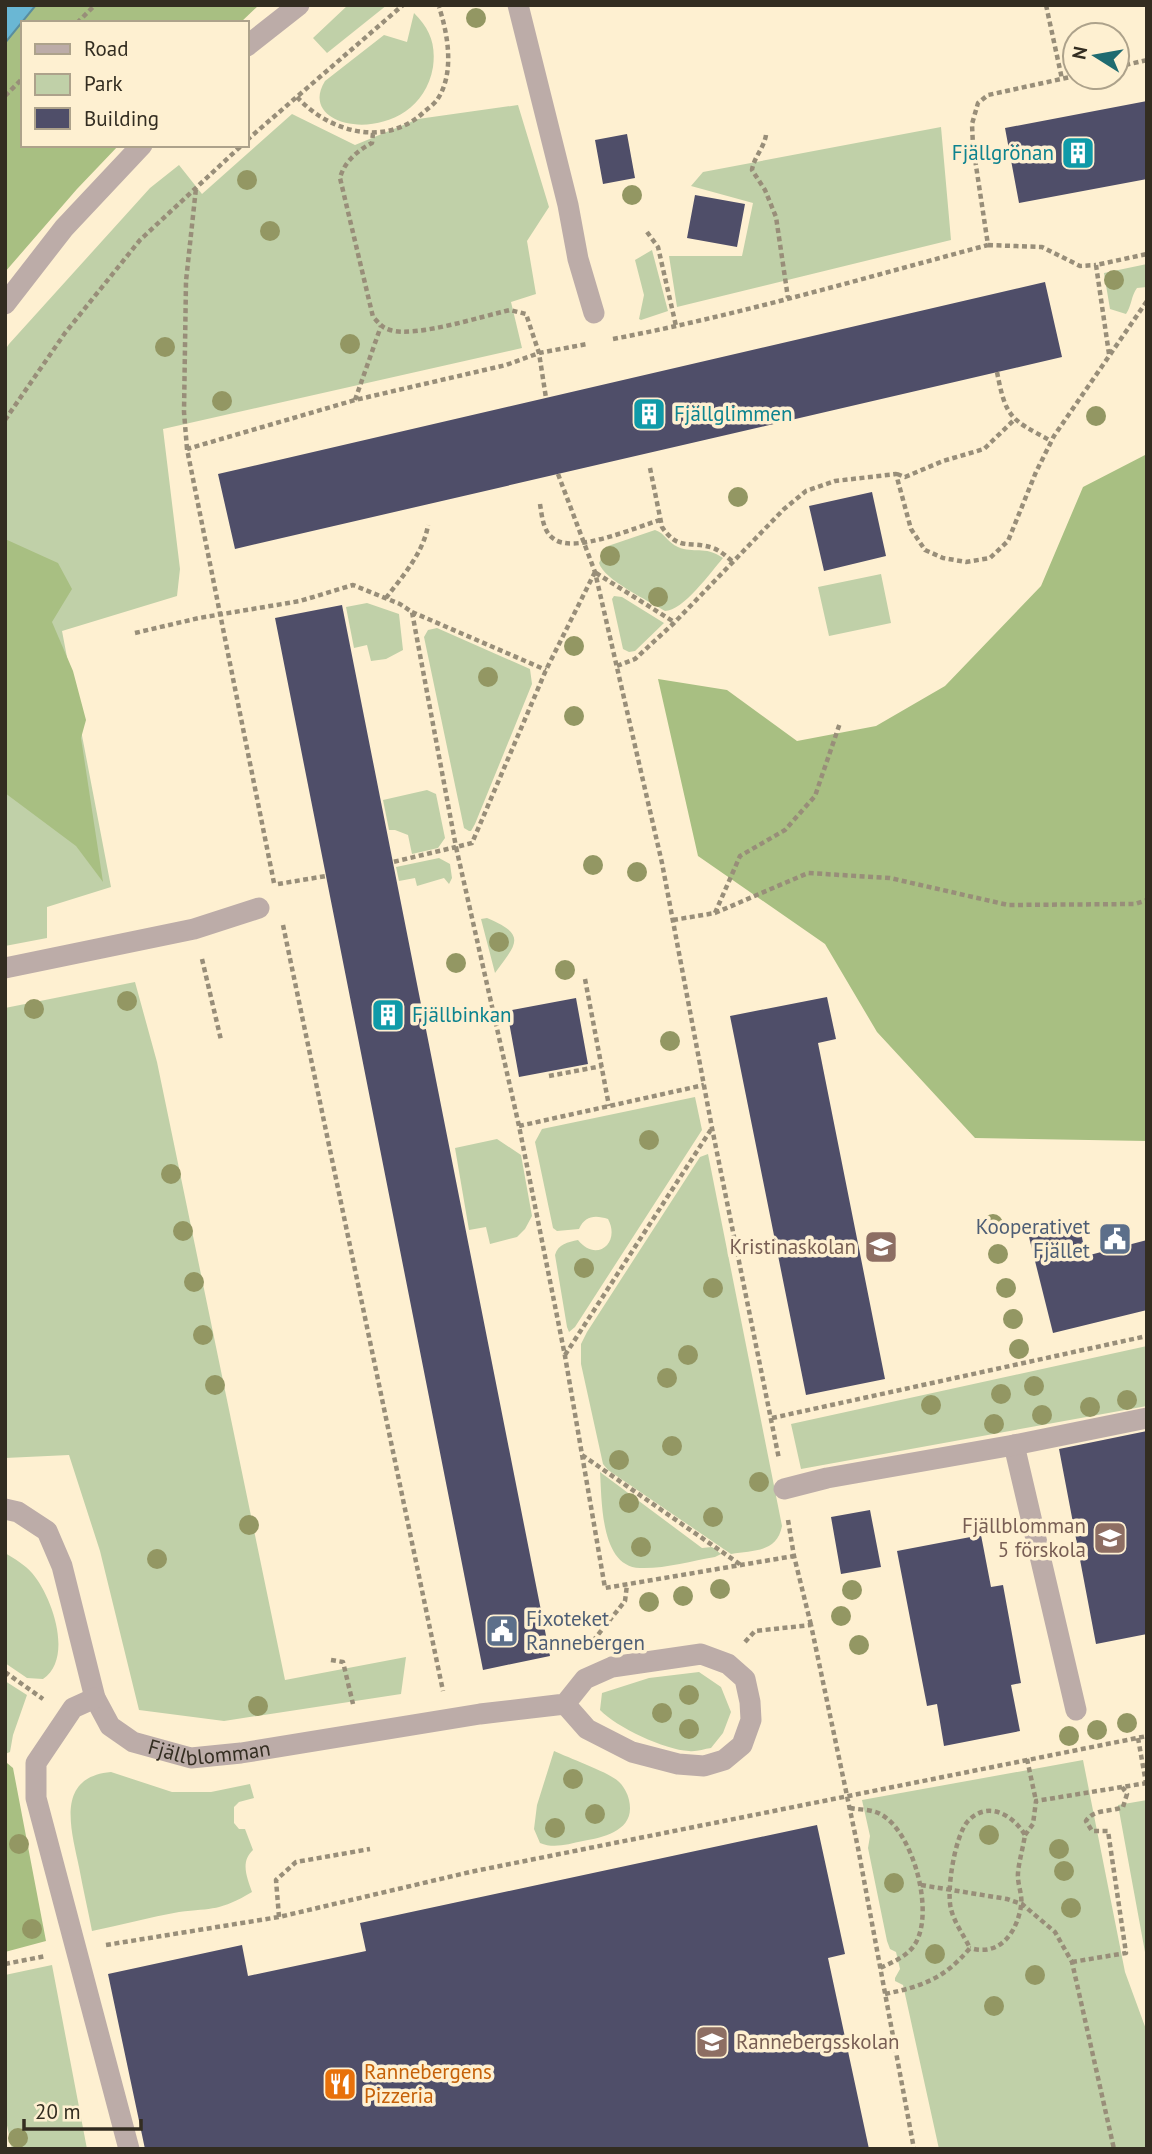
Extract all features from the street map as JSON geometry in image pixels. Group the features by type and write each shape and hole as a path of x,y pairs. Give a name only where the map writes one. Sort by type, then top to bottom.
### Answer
{"street":[{"path":"248,45 299,5"},
{"path":"518,5 568,205 578,259 594,313"},
{"path":"5,304 64,228 140,147"},
{"path":"5,968 194,929 258,908"},
{"path":"783,1489 827,1478 1147,1418"},
{"path":"1014,1445 1076,1710"},
{"name":"Fjällblomman","path":"5,1508 18,1512 47,1531 62,1566 95,1698 110,1726 133,1742 191,1758 241,1753 359,1732 565,1704"},
{"path":"701,1654 727,1664 745,1679 751,1720 742,1745 724,1760 704,1766 678,1764 632,1752 587,1729 565,1704 585,1679 612,1667 701,1654"},
{"path":"95,1698 73,1708 36,1763 36,1798 129,2149"}],"path":[{"path":"79,21 95,5"},
{"path":"248,139 403,5"},
{"path":"1046,5 1061,74"},
{"path":"297,97 310,111 323,119 344,129 373,134 397,130 419,117 437,100 446,76 447,30 439,7"},
{"path":"988,245 973,146 972,124 978,103 988,95 1061,79"},
{"path":"5,96 21,80"},
{"path":"373,134 372,143 346,164 340,178 373,317 389,330 408,333 510,310 526,314 539,354 545,398"},
{"path":"766,135 752,170 770,200 776,217 788,298"},
{"path":"5,420 65,333 140,240 240,147"},
{"path":"196,188 186,281 187,370 184,412 187,449 274,885 326,876"},
{"path":"647,232 658,247 676,326"},
{"path":"611,339 676,326 988,245 1042,247 1080,266 1147,254"},
{"path":"1096,265 1108,354"},
{"path":"896,474 911,529 925,550 943,558 966,562 990,558 1008,541 1051,441 1108,354 1147,301"},
{"path":"355,400 381,326"},
{"path":"187,449 355,400 506,365 539,354 599,342"},
{"path":"997,372 1003,403 1014,421 1051,441"},
{"path":"617,666 635,659 674,623 784,509 806,491 835,481 896,474 905,477 943,461 984,449 1014,421"},
{"path":"650,468 662,527 674,541 683,545 714,549 733,562"},
{"path":"558,474 595,572 663,863 712,1128 772,1418 794,1556 850,1808 914,2149"},
{"path":"540,504 544,526 555,540 566,544 584,543 660,520"},
{"path":"386,598 405,573 426,537 428,525"},
{"path":"595,572 674,623"},
{"path":"393,862 472,843 546,670 595,572"},
{"path":"135,633 300,601 353,585 546,670"},
{"path":"412,612 456,847 519,1126 565,1356 604,1588 794,1556"},
{"path":"715,913 740,856 785,830 815,796 840,723"},
{"path":"673,920 715,913 808,873 890,878 1008,905 1135,904 1147,900"},
{"path":"282,924 438,1669 453,1718"},
{"path":"194,929 221,1040"},
{"path":"584,979 609,1106"},
{"path":"549,1076 602,1066"},
{"path":"519,1126 704,1085"},
{"path":"565,1356 712,1128"},
{"path":"772,1418 1147,1336"},
{"path":"582,1455 741,1564"},
{"path":"585,1679 589,1645 625,1601 626,1585"},
{"path":"727,1664 755,1631 811,1625"},
{"path":"331,1660 343,1662 359,1732"},
{"path":"5,1672 66,1717"},
{"path":"126,1941 279,1917 470,1872 1147,1736"},
{"path":"1036,1801 1147,1783 1138,1738"},
{"path":"885,1994 915,1988 932,1981 953,1967 970,1948 996,1947 1012,1936 1022,1904 1017,1875 1025,1835 1033,1824 1036,1801 1027,1759"},
{"path":"1072,1962 1126,1953 1108,1831 1092,1831 1086,1821 1095,1813 1123,1807 1127,1794 1122,1787"},
{"path":"850,1808 879,1813 895,1824 910,1851 920,1885 919,1936 907,1953 880,1968"},
{"path":"970,1948 951,1910 949,1889 956,1853 968,1821 992,1810 1018,1823 1025,1835"},
{"path":"279,1917 276,1880 296,1862 370,1849"},
{"path":"920,1885 1022,1904 1055,1932 1072,1962 1114,2149"}],"green space":[{"path":"36,5 259,5 242,21 23,21"},
{"path":"348,5 387,5 327,53 313,38"},
{"path":"414,13 428,31 434,51 433,67 423,93 406,111 384,121 361,125 341,121 326,113 320,99 325,81 384,35 407,42"},
{"path":"21,23 21,147 117,147 5,272 5,43"},
{"path":"518,105 549,207 527,241 536,294 511,302 522,348 163,429 180,569 177,596 62,631 111,887 47,907 47,938 5,946 5,350 150,188 179,165 202,194 292,114 355,145 418,119"},
{"path":"941,127 951,240 677,307 669,256 742,256 753,203 691,186 703,172"},
{"path":"652,250 668,311 641,320 639,319 644,295 635,260"},
{"path":"1147,264 1147,287 1137,288 1126,314 1110,309 1104,273"},
{"path":"1147,454 1147,1141 975,1138 877,1032 825,944 698,856 658,679 727,690 797,741 876,726 945,686 1041,586 1083,487"},
{"path":"655,530 678,547 710,552 723,558 688,598 680,605 665,611 618,583 599,563 608,546"},
{"path":"5,539 58,563 72,589 52,622 73,671 86,720 81,738 103,882 76,846 5,793"},
{"path":"881,574 891,623 829,636 818,587"},
{"path":"614,596 622,597 664,623 635,651 623,649 612,599"},
{"path":"367,603 399,614 403,650 386,659 371,661 367,645 354,648 346,607"},
{"path":"437,628 530,669 532,684 471,831 464,828 424,637 428,630"},
{"path":"427,790 436,794 445,838 438,848 412,854 408,835 389,830 383,800"},
{"path":"439,858 450,864 452,878 449,884 444,878 417,886 415,878 399,881 396,867"},
{"path":"487,918 508,930 514,941 513,947 495,973 481,919"},
{"path":"135,982 157,1062 285,1680 406,1657 401,1694 224,1721 139,1710 100,1551 69,1455 5,1458 5,1008"},
{"path":"695,1097 702,1130 575,1327 569,1332 556,1251 564,1244 578,1240 585,1247 599,1250 609,1242 611,1228 608,1219 595,1217 584,1221 579,1229 557,1231 553,1228 535,1142 542,1129"},
{"path":"497,1139 521,1155 532,1216 517,1237 490,1244 486,1227 469,1230 455,1148"},
{"path":"708,1154 782,1526 779,1535 769,1546 731,1554 603,1464 581,1364 581,1344 587,1332 700,1157"},
{"path":"1147,1346 1147,1406 801,1469 791,1424"},
{"path":"600,1472 702,1548 712,1547 721,1554 658,1567 640,1568 627,1565 617,1557 610,1545 603,1514"},
{"path":"5,1553 32,1573 47,1596 57,1627 57,1657 52,1669 43,1679 27,1678 5,1663"},
{"path":"699,1672 721,1687 731,1712 723,1733 711,1748 692,1751 667,1747 629,1730 600,1710 602,1693 649,1678"},
{"path":"5,1681 27,1695 10,1752 5,1754"},
{"path":"554,1751 606,1773 620,1783 628,1795 630,1810 623,1825 609,1834 566,1845 540,1843 534,1829 537,1805"},
{"path":"1083,1760 1125,1972 1147,2032 1147,2149 939,2149 903,1985 895,1981 900,1969 896,1952 890,1949 887,1941 868,1848 870,1836 862,1800"},
{"path":"7,1763 13,1768 46,1941 5,1952"},
{"path":"111,1772 172,1792 211,1792 250,1784 254,1798 239,1802 234,1807 234,1823 239,1829 245,1829 253,1850 246,1865 252,1892 216,1908 168,1914 92,1931 73,1837 71,1807 74,1794 81,1784 93,1776"},
{"path":"1147,1800 1147,1963 1118,1805"},
{"path":"52,1965 87,2149 12,2149 5,2116 5,1975"}],"water":[{"path":"5,5 36,5 21,21 5,43"}],"building":[{"name":"Fjällgrönan","path":"1147,101 1147,179 1019,203 1005,128"},
{"path":"627,134 635,178 603,184 595,140"},
{"path":"695,195 745,204 737,247 687,238"},
{"name":"Fjällglimmen","path":"1045,282 1062,357 235,549 218,474"},
{"path":"872,492 886,556 824,571 809,506"},
{"name":"Fjällbinkan","path":"342,605 550,1656 483,1670 275,618"},
{"path":"827,997 836,1039 818,1043 885,1379 806,1395 730,1016"},
{"path":"576,998 588,1064 519,1077 507,1011"},
{"name":"Kooperativet Fjället","path":"1079,1224 1086,1256 1147,1240 1147,1310 1053,1333 1029,1237"},
{"name":"Fjällblomman 5 förskola","path":"1147,1431 1147,1634 1096,1644 1059,1449"},
{"path":"870,1510 881,1567 841,1574 831,1517"},
{"path":"981,1535 991,1587 1003,1585 1021,1683 1011,1685 1020,1731 944,1746 937,1704 927,1706 897,1551"},
{"path":"817,1825 845,1954 828,1958 869,2149 145,2149 108,1974 242,1945 248,1976 366,1951 360,1923"}],"place":[{"name":"Fjällgrönan","path":"1078,153"},
{"name":"Fjällglimmen","path":"649,414"},
{"name":"Fjällbinkan","path":"388,1015"},
{"name":"Kooperativet Fjället","path":"1115,1239"},
{"name":"Kristinaskolan","path":"881,1247"},
{"name":"Fjällblomman 5 förskola","path":"1110,1538"},
{"name":"Fixoteket Rannebergen","path":"502,1631"},
{"name":"Rannebergsskolan","path":"712,2042"},
{"name":"Rannebergens Pizzeria","path":"340,2084"}]}
